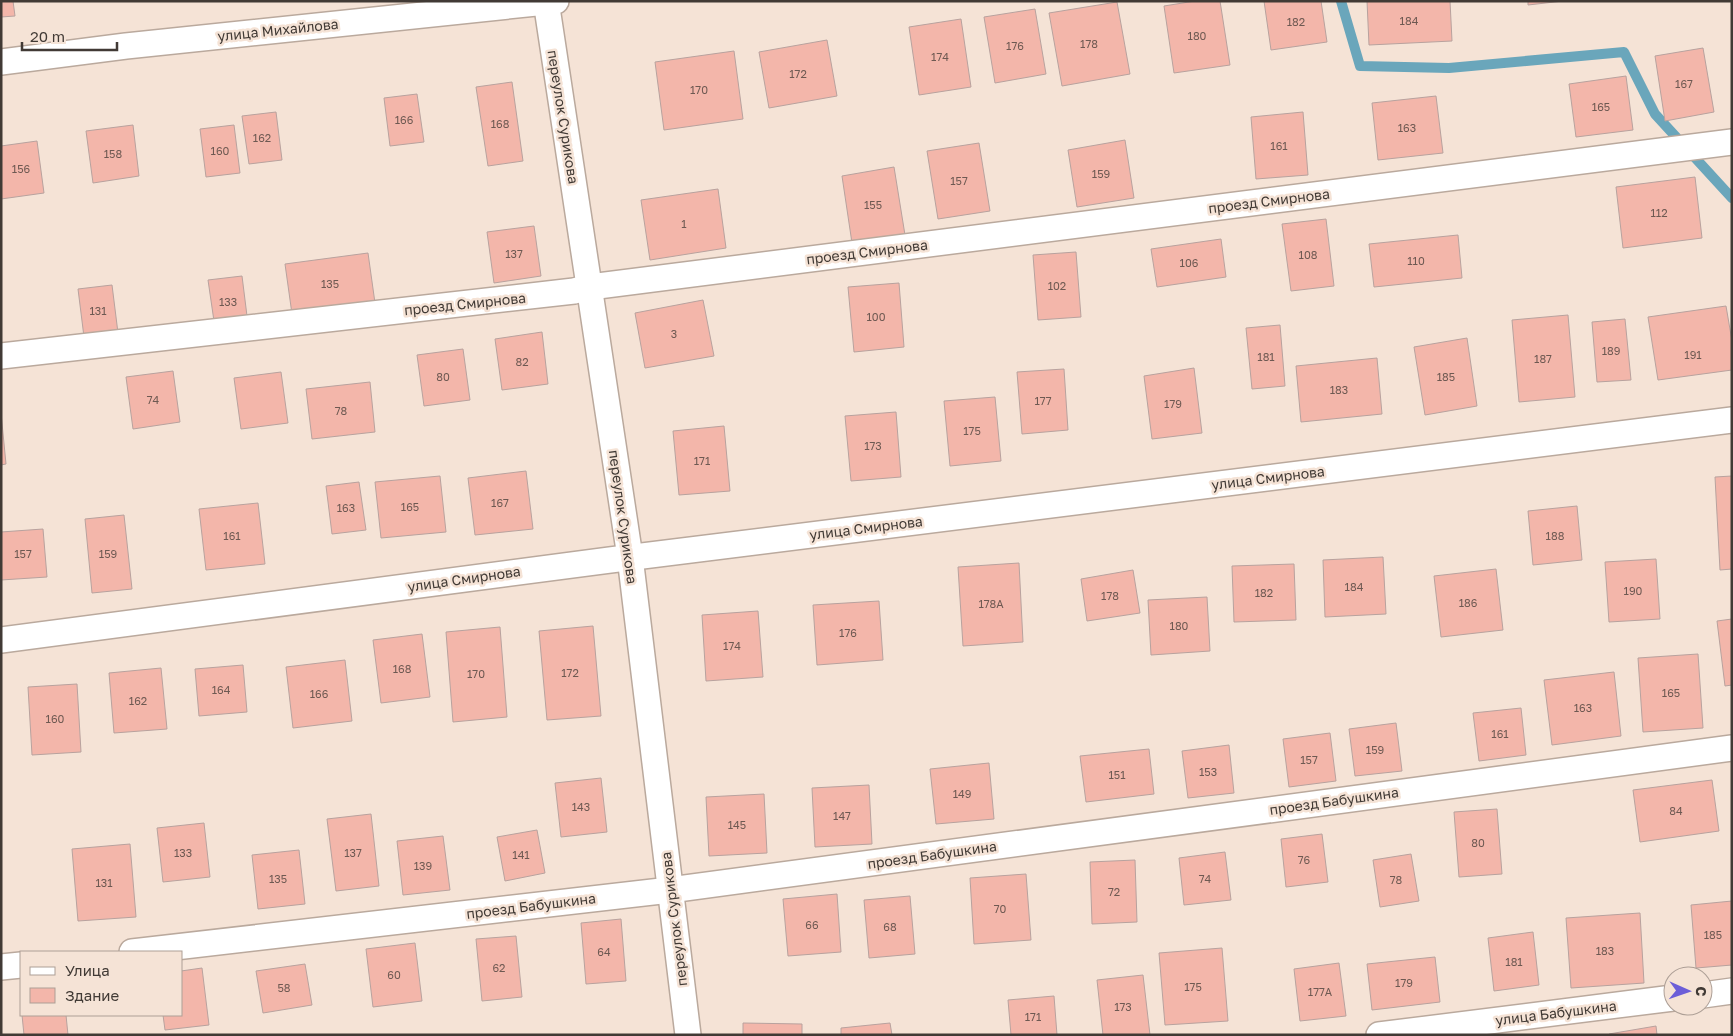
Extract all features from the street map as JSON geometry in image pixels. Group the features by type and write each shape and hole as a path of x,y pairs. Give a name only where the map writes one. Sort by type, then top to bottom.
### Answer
{"street":[{"name":"улица Михайлова","path":"1,62 126,46 549,2"},
{"name":"переулок Сурикова","path":"549,2 630,557 688,1035"},
{"name":"проезд Смирнова","path":"1,356 574,291 590,287 1732,142"},
{"name":"улица Смирнова","path":"1,640 630,557 1732,420"},
{"name":"проезд Бабушкина","path":"141,951 670,890 1732,748"},
{"path":"1,968 20,965"},
{"path":"1713,993 1732,991"},
{"name":"улица Бабушкина","path":"1379,1035 1663,999"}],"building":[{"path":"1,1 13,1 15,16 1,17"},
{"path":"1195,1 1220,1 1230,65 1174,73 1164,6"},
{"path":"1264,1 1321,1 1327,42 1271,50"},
{"path":"1367,1 1450,1 1452,41 1369,45"},
{"path":"1528,1 1563,1 1528,5"},
{"path":"1117,2 1130,74 1062,86 1049,13"},
{"path":"1035,9 1046,74 995,83 984,17"},
{"path":"961,19 971,87 919,95 909,27"},
{"path":"827,40 837,96 769,108 759,52"},
{"path":"1703,48 1714,112 1665,121 1655,56"},
{"path":"734,51 743,119 664,130 655,62"},
{"path":"1626,76 1633,130 1576,137 1569,84"},
{"path":"512,82 523,161 488,166 476,87"},
{"path":"417,94 424,142 390,146 384,98"},
{"path":"1436,96 1443,153 1378,160 1372,103"},
{"path":"276,112 282,160 249,164 242,116"},
{"path":"1303,112 1308,175 1256,179 1251,117"},
{"path":"133,125 139,176 93,183 86,131"},
{"path":"234,125 240,173 206,177 200,129"},
{"path":"1125,140 1134,198 1077,207 1068,150"},
{"path":"37,141 44,193 1,199 1,146"},
{"path":"979,143 990,211 938,219 927,151"},
{"path":"894,167 905,235 852,243 842,176"},
{"path":"1695,177 1702,238 1623,248 1616,187"},
{"path":"718,189 726,248 650,260 641,200"},
{"path":"1326,219 1334,286 1291,291 1282,224"},
{"path":"534,226 541,276 494,283 487,232"},
{"path":"1458,235 1462,278 1374,287 1369,244"},
{"path":"1221,239 1226,277 1157,287 1151,249"},
{"path":"1076,252 1081,317 1038,320 1033,255"},
{"path":"368,253 375,303 292,314 285,264"},
{"path":"242,276 248,324 215,328 208,280"},
{"path":"899,283 904,347 854,352 848,287"},
{"path":"112,285 118,333 84,337 78,289"},
{"path":"703,300 714,356 645,368 635,313"},
{"path":"1726,306 1732,341 1732,370 1658,380 1648,317"},
{"path":"1568,315 1575,397 1519,402 1512,320"},
{"path":"1625,319 1631,380 1597,382 1592,322"},
{"path":"1280,325 1285,386 1252,389 1246,328"},
{"path":"542,332 548,384 502,390 495,339"},
{"path":"1467,338 1477,406 1425,415 1414,347"},
{"path":"463,349 470,400 424,406 417,355"},
{"path":"1377,358 1382,414 1301,422 1296,366"},
{"path":"1194,368 1202,433 1152,439 1144,376"},
{"path":"1064,369 1068,430 1022,434 1017,372"},
{"path":"173,371 180,422 133,429 126,377"},
{"path":"281,372 288,423 241,429 234,378"},
{"path":"370,382 375,432 312,439 306,389"},
{"path":"995,397 1001,461 950,466 944,401"},
{"path":"896,412 901,477 851,481 845,416"},
{"path":"1,413 6,464 1,465"},
{"path":"724,426 730,491 679,495 673,431"},
{"path":"526,471 533,529 475,535 468,478"},
{"path":"440,476 446,532 381,538 375,482"},
{"path":"1732,476 1732,569 1720,570 1715,477"},
{"path":"359,482 366,530 332,534 326,486"},
{"path":"258,503 265,564 206,570 199,509"},
{"path":"1577,506 1582,560 1533,565 1528,511"},
{"path":"124,515 132,589 92,593 85,519"},
{"path":"43,529 47,577 1,580 1,532"},
{"path":"1383,557 1386,614 1325,617 1323,560"},
{"path":"1656,559 1660,619 1609,622 1605,562"},
{"path":"1019,563 1023,642 963,646 958,567"},
{"path":"1294,564 1296,620 1234,622 1232,566"},
{"path":"1496,569 1503,630 1441,637 1434,576"},
{"path":"1133,570 1140,613 1087,621 1081,579"},
{"path":"1207,597 1210,651 1151,655 1148,600"},
{"path":"879,601 883,660 817,665 813,605"},
{"path":"758,611 763,677 706,681 702,615"},
{"path":"1732,619 1732,685 1725,686 1717,621"},
{"path":"593,626 601,716 547,720 539,631"},
{"path":"500,627 507,717 453,722 446,632"},
{"path":"422,634 430,697 381,703 373,640"},
{"path":"1698,654 1703,728 1643,732 1638,658"},
{"path":"345,660 352,721 293,728 286,667"},
{"path":"243,665 247,712 199,716 195,669"},
{"path":"161,668 167,729 114,733 109,673"},
{"path":"1614,672 1621,736 1552,745 1544,680"},
{"path":"77,684 81,752 32,755 28,687"},
{"path":"1521,708 1526,755 1479,761 1473,713"},
{"path":"1396,723 1402,771 1355,776 1349,729"},
{"path":"1330,733 1336,781 1289,787 1283,739"},
{"path":"1229,745 1234,793 1188,798 1182,751"},
{"path":"1149,749 1154,794 1086,802 1080,756"},
{"path":"989,763 994,819 936,824 930,769"},
{"path":"601,778 607,832 561,837 555,783"},
{"path":"1712,780 1719,831 1640,842 1633,790"},
{"path":"869,785 872,844 815,847 812,788"},
{"path":"764,794 767,853 709,856 706,797"},
{"path":"1497,809 1502,874 1459,877 1454,812"},
{"path":"371,814 379,886 336,891 327,819"},
{"path":"204,823 210,877 163,882 157,828"},
{"path":"537,830 545,873 505,881 497,837"},
{"path":"1322,834 1328,882 1286,887 1281,839"},
{"path":"443,836 450,890 403,895 397,841"},
{"path":"130,844 136,917 78,921 72,849"},
{"path":"299,850 305,904 258,909 252,855"},
{"path":"1225,852 1231,900 1184,905 1179,858"},
{"path":"1411,854 1419,901 1380,907 1373,860"},
{"path":"1135,860 1137,922 1092,924 1090,862"},
{"path":"1026,874 1031,940 974,944 970,878"},
{"path":"837,894 841,952 788,956 783,899"},
{"path":"910,896 915,954 869,958 864,900"},
{"path":"1732,901 1732,965 1696,966 1691,905"},
{"path":"1640,913 1644,983 1571,988 1566,918"},
{"path":"621,919 626,981 586,984 581,923"},
{"path":"1533,932 1539,985 1494,991 1488,938"},
{"path":"516,936 522,997 482,1001 476,939"},
{"path":"415,943 422,1001 373,1007 366,949"},
{"path":"1222,948 1228,1021 1165,1025 1159,953"},
{"path":"1435,957 1440,1002 1372,1010 1367,964"},
{"path":"1339,963 1346,1016 1300,1021 1294,969"},
{"path":"305,964 312,1005 263,1013 256,971"},
{"path":"202,968 209,1025 165,1030 163,1016 182,1016 182,971"},
{"path":"1143,975 1150,1035 1103,1035 1097,980"},
{"path":"1054,996 1057,1035 1011,1035 1008,1000"},
{"path":"22,1016 66,1016 68,1035 24,1035"},
{"path":"743,1023 802,1024 802,1035 743,1035"},
{"path":"890,1023 892,1035 841,1035 841,1028"},
{"path":"1656,1026 1657,1035 1609,1035 1609,1034"}],"waterway":[{"path":"1341,1 1360,66 1449,68 1624,52 1655,114 1732,198"}]}
